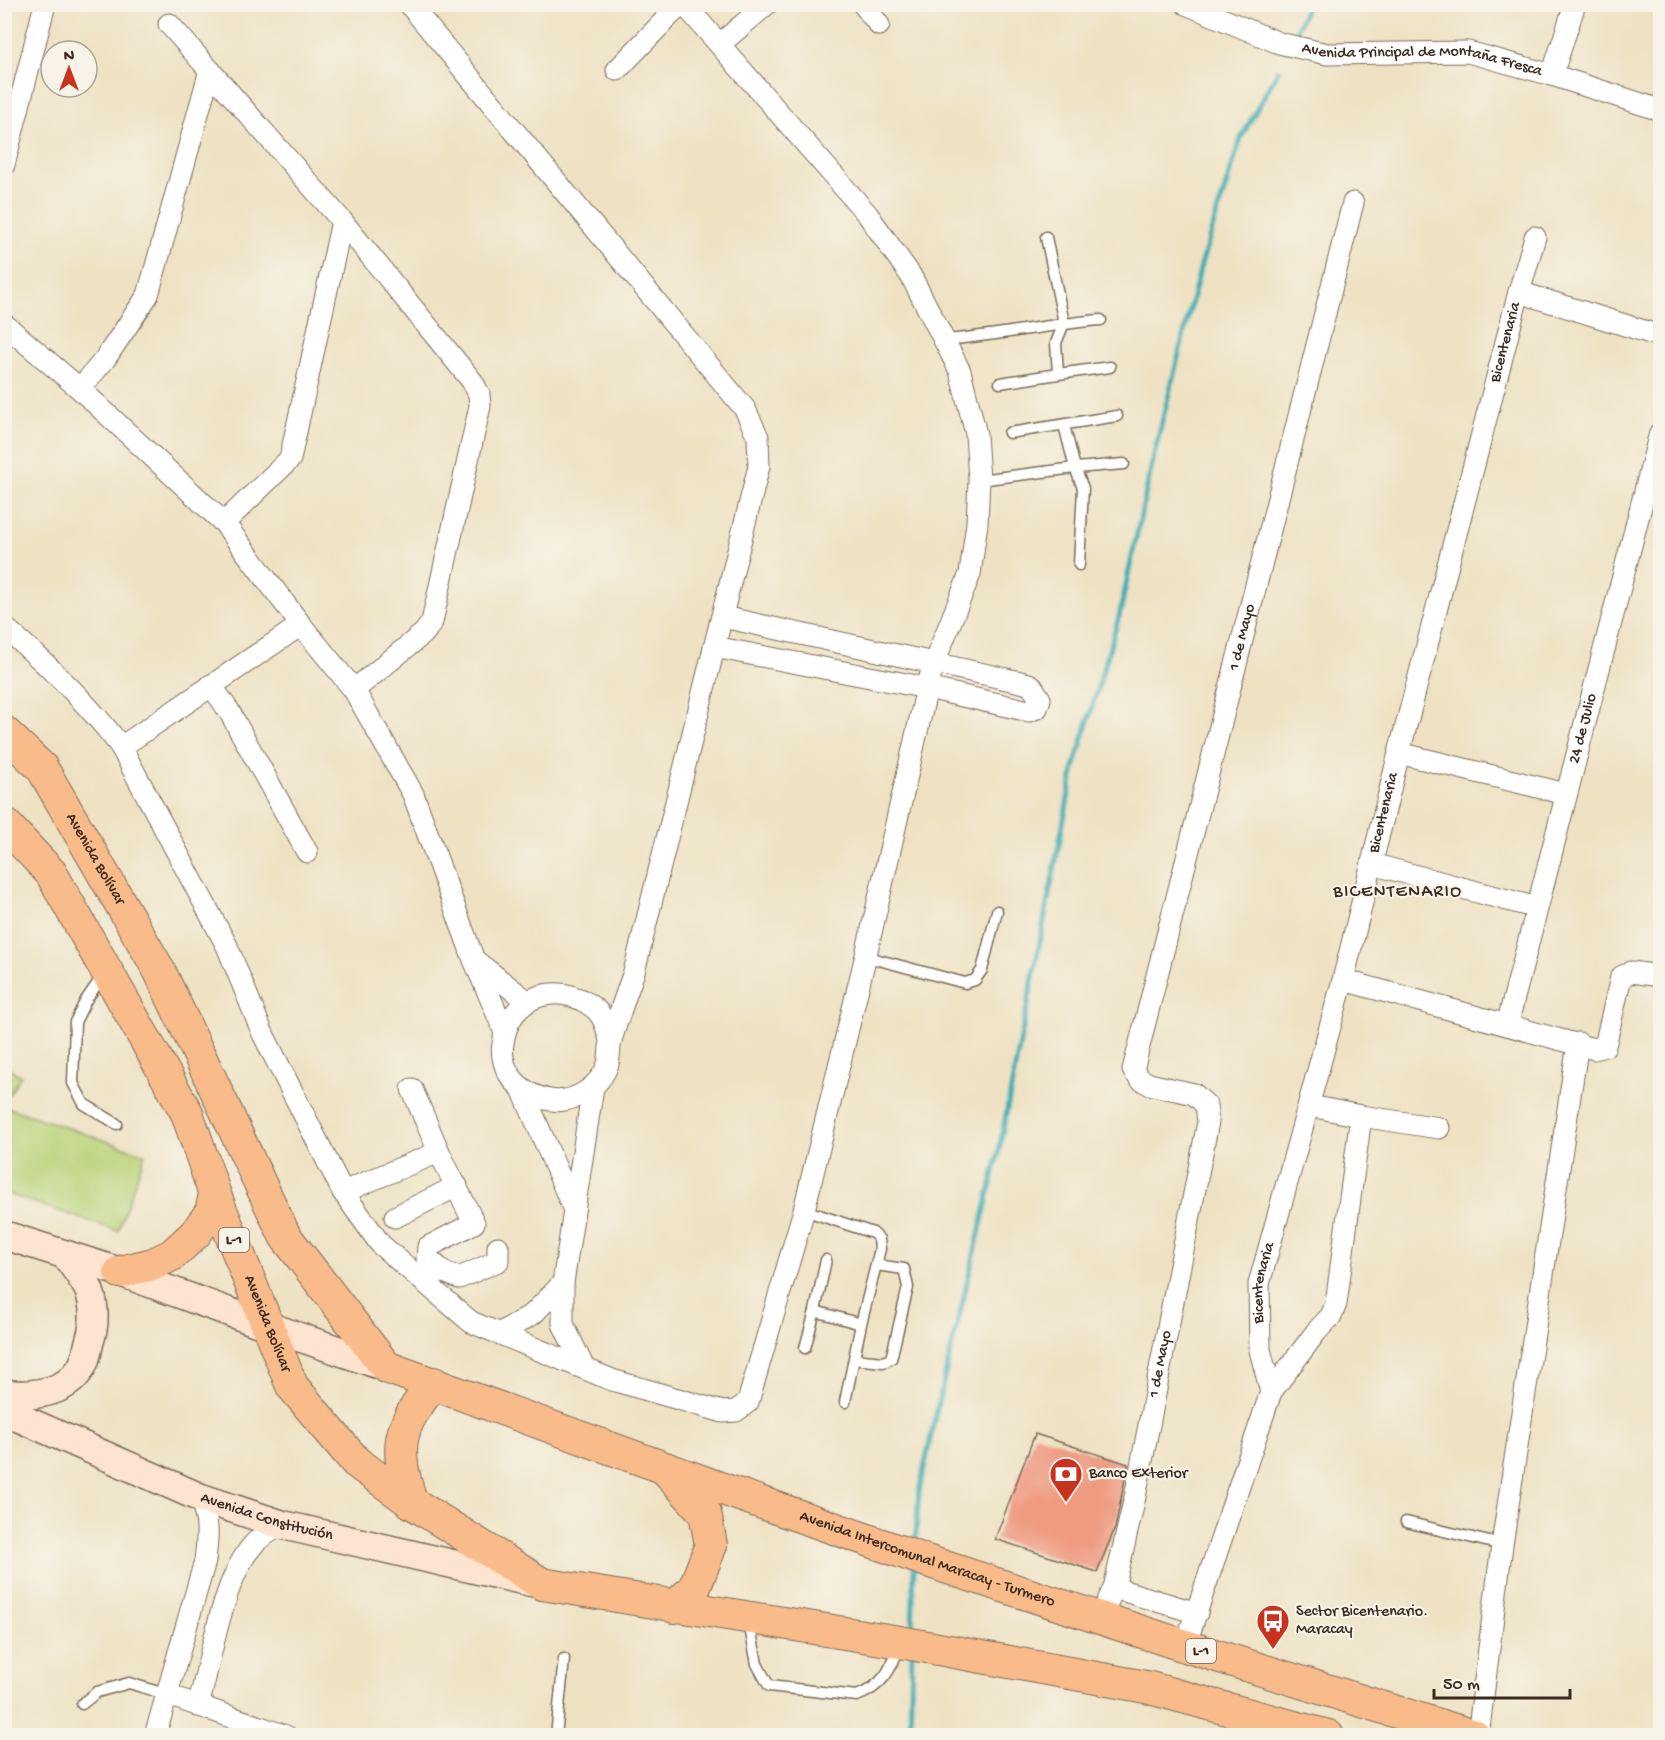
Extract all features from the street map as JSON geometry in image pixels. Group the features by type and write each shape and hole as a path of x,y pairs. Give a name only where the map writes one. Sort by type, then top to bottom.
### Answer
{"main road":[{"name":"Avenida Bolívar","path":"4,732 42,768 159,970 285,1236 386,1367"},
{"name":"Avenida Bolívar","path":"4,823 51,873 187,1113 215,1195 292,1386 356,1462 411,1502 542,1584"},
{"path":"120,1272 153,1264 172,1255 195,1234 211,1212 215,1195"},
{"name":"Avenida Intercomunal Maracay - Turmero","path":"386,1367 930,1562 1185,1646 1476,1736"},
{"path":"411,1502 402,1471 400,1449 403,1428 417,1404 434,1383"},
{"path":"664,1468 705,1513 711,1545 694,1589 674,1607"},
{"name":"L-1","path":"542,1584 674,1607 748,1616 904,1642 1146,1687 1328,1736"}],"street":[{"path":"4,165 45,4"},
{"path":"409,4 746,409 758,437 759,466 723,617 634,972 610,1041 608,1065 593,1087 577,1097 558,1101 539,1098 522,1089"},
{"path":"4,627 32,650 108,730 121,747 227,946 262,1032 343,1192 381,1245 471,1322 612,1380 723,1412 736,1411 748,1402 804,1210 866,955 927,688 934,663 970,574 977,523 979,480 976,434 960,370 910,276 868,215 683,4 617,70"},
{"path":"720,44 767,4"},
{"path":"863,4 879,25"},
{"name":"Avenida Principal de Montaña Fresca","path":"1186,4 1279,43 1327,54 1468,52 1659,105"},
{"path":"1552,75 1575,4"},
{"path":"170,24 342,221 472,381 479,394 480,406 432,622 424,633 354,690"},
{"path":"80,390 105,359 148,295 210,70"},
{"name":"1 de Mayo","path":"1100,1618 1114,1588 1138,1485 1208,1122 1206,1105 1194,1094 1149,1084 1140,1079 1133,1070 1353,203"},
{"path":"224,523 290,459 342,221"},
{"name":"Bicentenaria","path":"1271,1392 1260,1350 1259,1284 1310,1106 1399,753 1535,237"},
{"path":"1519,292 1660,336"},
{"path":"4,324 80,390 224,523 301,625 354,690 413,794 474,960 504,1030"},
{"name":"24 de Julio","path":"1508,1025 1660,433"},
{"path":"714,647 927,688 1029,711 1037,708 1040,699 1030,685 1024,683 723,617"},
{"path":"121,747 301,625"},
{"path":"211,685 229,711 307,852"},
{"path":"1399,753 1566,794"},
{"path":"1372,864 1537,908"},
{"path":"474,960 527,1001"},
{"path":"596,1009 634,972"},
{"path":"1343,980 1594,1049 1605,1046 1621,977 1631,972 1660,976"},
{"path":"574,1211 522,1089 508,1072 502,1052 504,1030 513,1014 527,1001 544,994 572,995 596,1009 606,1024 610,1041"},
{"path":"1476,1736 1502,1545 1578,1043"},
{"path":"584,1368 563,1324 563,1283 593,1087"},
{"path":"412,1089 439,1152 474,1223 428,1247 427,1258 444,1272 459,1278 498,1261 498,1247"},
{"path":"1310,1106 1439,1128"},
{"path":"1185,1646 1271,1392 1316,1332 1331,1316 1336,1304 1362,1116"},
{"path":"343,1192 439,1152"},
{"path":"394,1217 457,1186"},
{"path":"4,1235 120,1272 386,1367"},
{"path":"4,1394 24,1396 48,1393 73,1379 84,1363 93,1331 93,1309 89,1290 66,1255"},
{"path":"500,1333 533,1314 563,1283"},
{"name":"Avenida Constitución","path":"4,1411 201,1498 283,1524 542,1584"},
{"path":"155,1736 205,1561 209,1532 201,1498"},
{"path":"198,1706 213,1638 237,1569 248,1550 260,1538 283,1524"},
{"path":"1114,1588 1197,1612"},
{"path":"172,1674 205,1680"},
{"path":"168,1695 198,1706 241,1728 286,1736"}],"lane":[{"path":"1046,237 1064,323 1056,343 1058,374"},
{"path":"944,340 1101,320"},
{"path":"1000,383 1110,367"},
{"path":"1009,434 1117,416"},
{"path":"1064,425 1075,468 1083,488 1079,565"},
{"path":"979,480 1124,464"},
{"path":"866,955 964,983 975,980 982,970 997,911"},
{"path":"106,971 86,1000 75,1022 73,1083 84,1104 117,1124"},
{"path":"804,1210 873,1233 879,1239 880,1249 845,1402"},
{"path":"805,1348 826,1260"},
{"path":"854,1359 883,1362 891,1359 908,1287 904,1269 876,1265"},
{"path":"815,1311 861,1324"},
{"path":"1406,1522 1502,1545"},
{"path":"748,1616 757,1664 769,1686 856,1696 867,1692 891,1670 904,1642"},
{"path":"556,1736 564,1659"},
{"path":"82,1704 97,1692 129,1683 168,1695"}],"green space":[{"path":"5,1066 21,1076 5,1101"},
{"path":"9,1108 145,1154 118,1231 5,1193 5,1122"}],"building":[{"name":"Banco Exterior","path":"1035,1434 1128,1464 1115,1528 1097,1572 995,1539"}],"waterway":[{"path":"1297,29 1308,4"},
{"path":"915,1545 919,1492 998,1155 1074,768 1119,617 1155,450 1202,261 1241,138 1278,71"},
{"path":"912,1635 914,1566"},
{"path":"910,1736 912,1653"}],"place":[{"name":"Banco Exterior","path":"1066,1503"},
{"name":"Sector Bicentenario. Maracay","path":"1273,1650"}],"district":[{"name":"BICENTENARIO","path":"1398,892"}]}
